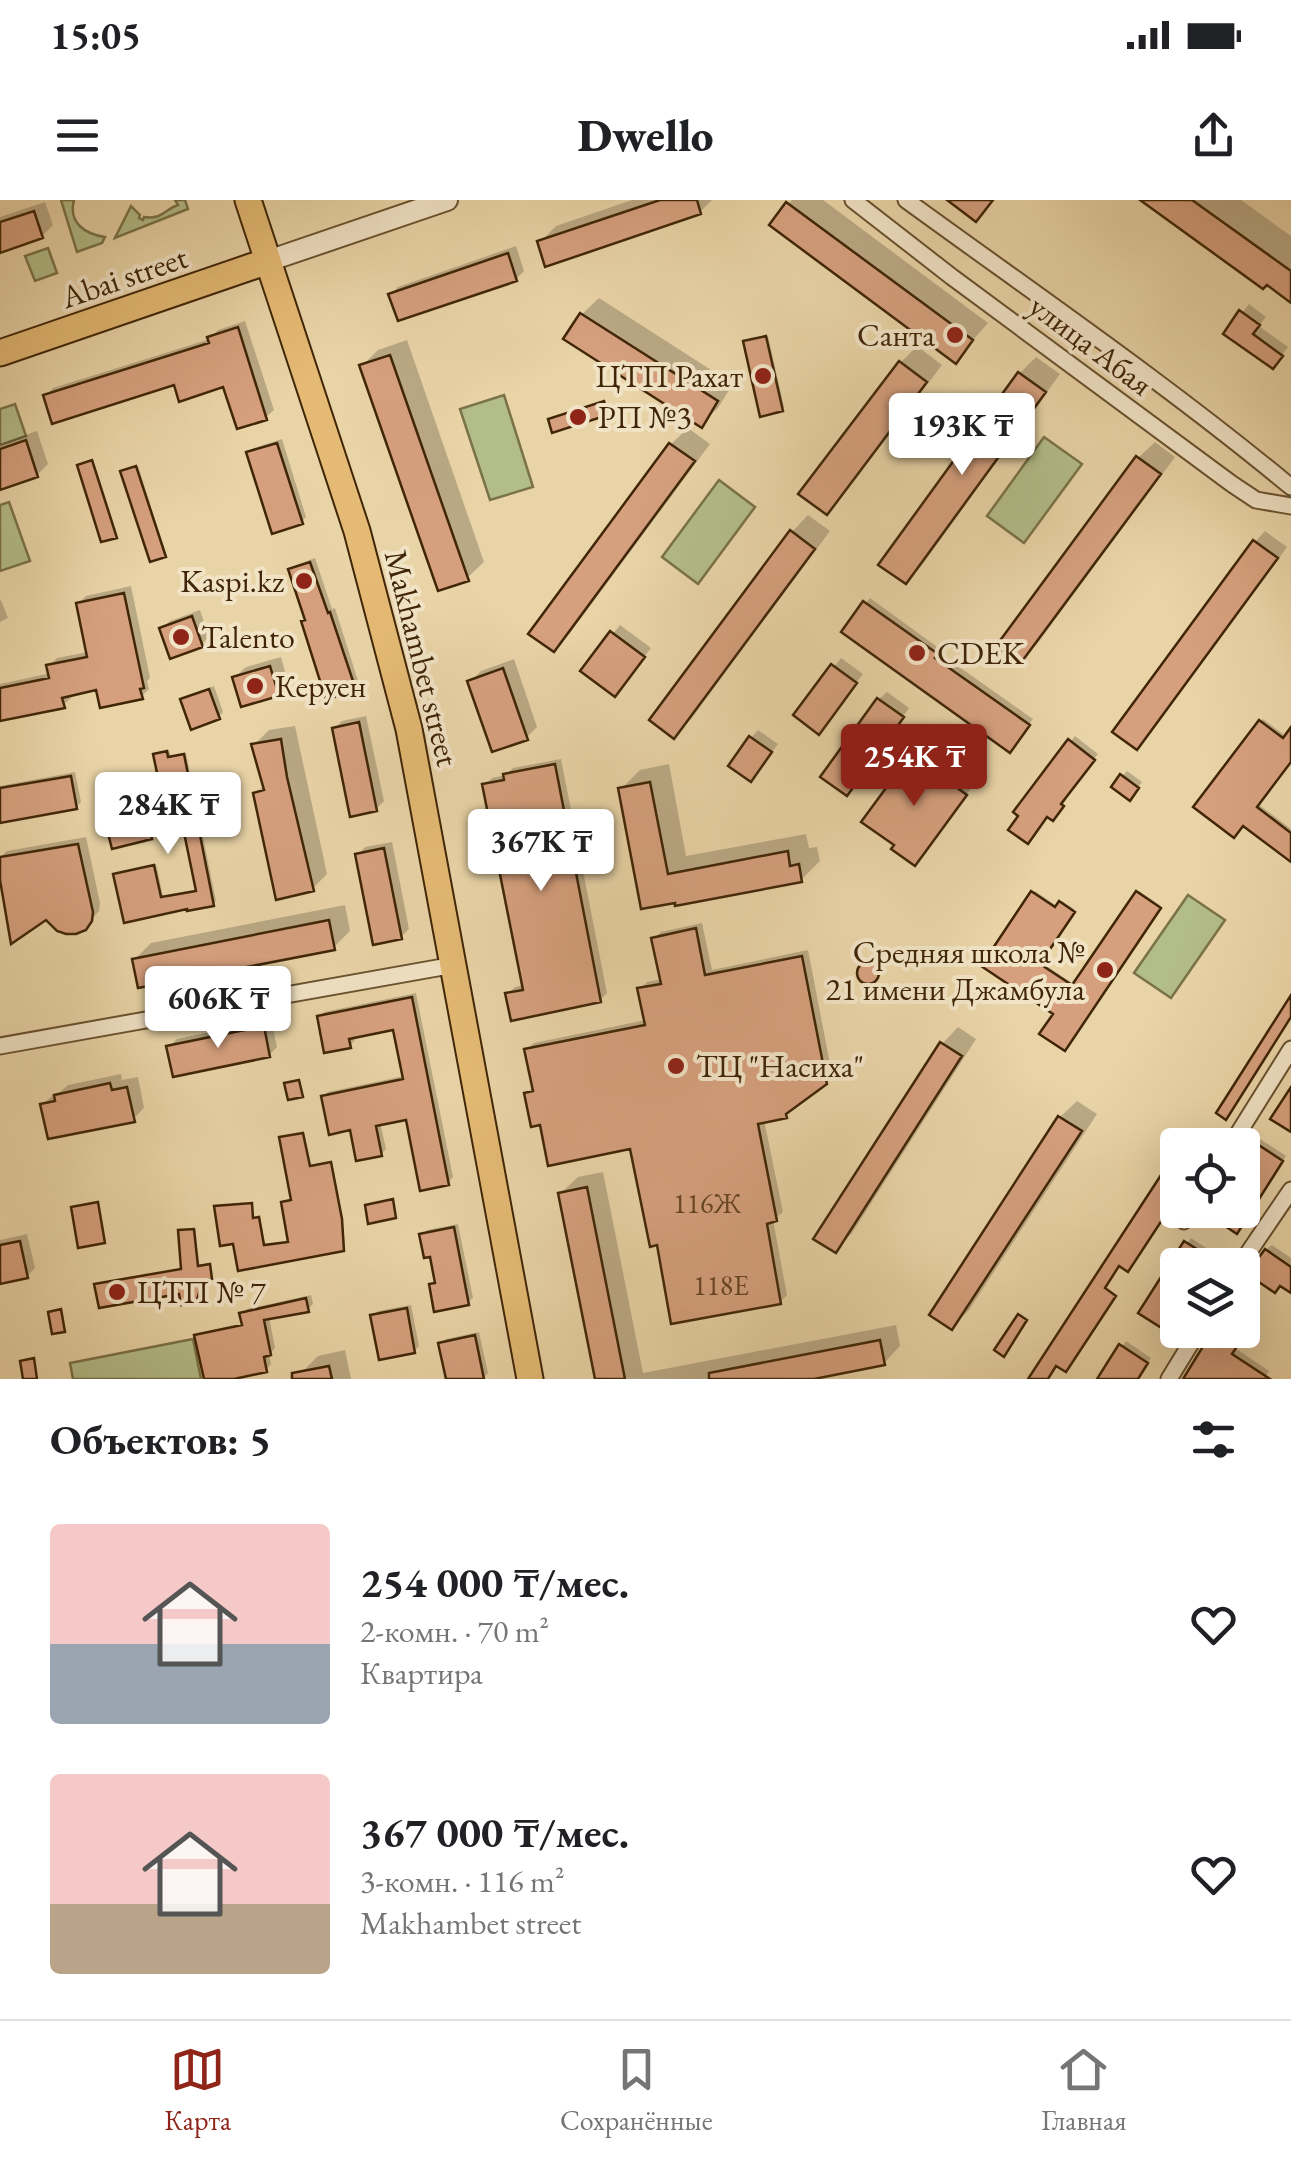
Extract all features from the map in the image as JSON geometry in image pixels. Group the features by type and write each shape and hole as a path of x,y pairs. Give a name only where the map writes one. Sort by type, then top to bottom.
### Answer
{"main road":[{"name":"Makhambet street","path":"248,200 357,531 408,729 530,1379"},
{"name":"Abai street","path":"0,353 268,262"}],"street":[{"path":"268,262 446,200"},
{"name":"улица Абая","path":"906,200 1026,285 1291,487"},
{"name":"улица Абая","path":"860,205 1232,484 1256,500 1291,506"},
{"path":"0,1046 454,965"},
{"path":"1242,1128 1291,1048"},
{"path":"1252,1248 1291,1190"},
{"path":"1169,1379 1189,1348"}],"green space":[{"path":"61,200 74,200 76,221 85,230 105,237 102,243 77,252"},
{"path":"175,200 185,200 188,209 115,238 131,206 143,220 160,216 178,205"},
{"path":"48,248 57,273 35,281 25,256"},
{"path":"504,395 533,487 490,500 460,409"},
{"path":"15,404 26,436 0,445 0,409"},
{"path":"1044,437 1082,464 1024,543 987,516"},
{"path":"719,480 755,507 698,584 662,557"},
{"path":"9,502 30,561 0,571 0,505"},
{"path":"1188,895 1225,920 1171,998 1134,973"},
{"path":"193,1339 201,1379 73,1379 70,1363"}],"building":[{"path":"660,200 697,200 701,214 545,267 537,241"},
{"path":"947,200 993,200 976,222"},
{"path":"1140,200 1192,200 1291,271 1291,303 1267,285 1263,289"},
{"path":"786,202 973,340 956,364 769,225"},
{"path":"34,211 43,238 0,253 0,222"},
{"path":"508,253 517,281 398,321 388,294"},
{"path":"1239,310 1260,325 1253,334 1283,356 1273,369 1223,334"},
{"path":"580,313 718,401 702,428 563,339"},
{"path":"238,327 267,420 237,429 223,387 179,402 174,385 52,424 43,395 209,343 207,337"},
{"name":"ЦТП Рахат","path":"766,336 783,411 760,417 743,341"},
{"path":"390,355 469,581 438,591 359,365"},
{"path":"899,361 927,382 827,515 798,494"},
{"path":"1018,372 1046,392 906,584 878,565"},
{"name":"РП №3","path":"604,401 608,415 552,433 548,419"},
{"path":"26,440 38,477 0,490 0,449"},
{"path":"277,443 303,524 272,534 246,452"},
{"path":"669,443 695,461 554,652 528,634"},
{"path":"1136,456 1161,474 1020,664 996,646"},
{"path":"92,460 117,538 101,542 77,465"},
{"path":"136,466 166,557 150,562 120,471"},
{"path":"790,530 815,549 674,739 649,720"},
{"path":"1253,540 1278,558 1137,750 1112,732"},
{"path":"310,562 356,690 326,700 288,569"},
{"path":"124,593 143,699 100,708 96,690 62,698 65,708 0,721 0,688 49,678 46,665 87,657 76,603"},
{"path":"863,601 1030,725 1010,753 841,632"},
{"name":"Talento","path":"192,616 203,647 170,659 159,628"},
{"path":"610,631 645,657 615,697 580,671"},
{"path":"831,664 857,683 819,735 793,715"},
{"name":"Керуен","path":"270,666 279,696 241,707 232,677"},
{"path":"503,668 528,740 492,752 467,681"},
{"path":"209,689 220,719 191,730 180,699"},
{"path":"877,698 904,717 847,796 820,777"},
{"path":"1259,720 1283,738 1291,727 1291,762 1257,807 1291,833 1291,862 1243,826 1234,838 1193,807"},
{"path":"359,722 377,811 350,817 332,728"},
{"path":"749,736 772,752 751,782 728,766"},
{"path":"281,739 314,891 276,900 253,793 264,790 251,744"},
{"path":"1068,739 1095,760 1061,804 1064,806 1053,821 1047,817 1028,844 1008,830 1018,816 1013,812"},
{"path":"167,751 168,757 184,754 214,906 124,923 113,874 154,865 161,897 196,891 174,784 160,787 153,754"},
{"path":"911,754 967,795 915,866 891,849 894,845 861,822"},
{"path":"555,764 601,1002 511,1021 505,993 523,990 482,784 504,780 503,774"},
{"path":"1120,774 1139,788 1130,801 1111,787"},
{"path":"71,776 77,809 0,823 0,788"},
{"path":"650,782 668,874 788,851 790,866 799,864 802,882 641,909 618,788"},
{"path":"141,791 152,839 112,849 100,802"},
{"path":"78,844 93,912 86,930 66,934 46,920 11,944 0,857"},
{"path":"384,848 402,939 373,945 355,854"},
{"path":"1031,891 1055,907 1059,901 1075,912 1040,964 1072,985 1136,891 1161,908 1065,1051 1039,1034 1053,1014 981,966"},
{"path":"329,920 335,950 138,988 132,959"},
{"name":"ТЦ \"Насиха\"","path":"696,928 705,975 802,956 827,1084 786,1114 787,1118 758,1124 777,1221 767,1224 781,1304 671,1324 657,1245 650,1247 630,1149 548,1166 540,1125 531,1127 524,1093 533,1091 524,1049 645,1025 637,988 661,984 651,938"},
{"path":"868,962 876,965 876,981 868,984 860,981 857,973 860,965"},
{"path":"1291,995 1291,1017 1226,1120 1216,1113"},
{"path":"412,997 449,1185 420,1191 406,1120 376,1126 382,1156 356,1161 350,1130 329,1135 321,1096 403,1079 393,1030 349,1039 351,1048 324,1053 317,1016"},
{"path":"264,1026 270,1057 173,1077 166,1046"},
{"path":"940,1042 962,1056 836,1253 813,1239"},
{"path":"299,1080 303,1097 288,1100 284,1083"},
{"path":"110,1083 112,1090 127,1087 135,1122 48,1139 40,1104 55,1101 54,1095"},
{"path":"1291,1087 1291,1132 1270,1119"},
{"path":"1058,1116 1082,1131 952,1330 929,1315"},
{"path":"303,1133 310,1166 331,1162 344,1251 238,1271 233,1244 220,1246 214,1206 252,1203 253,1218 259,1217 264,1245 288,1242 281,1202 291,1200 279,1137"},
{"path":"1260,1146 1283,1161 1260,1198"},
{"path":"1160,1177 1160,1223 1128,1272 1119,1266 1105,1288 1116,1296 1066,1372 1056,1366 1048,1379 1028,1379"},
{"path":"587,1187 625,1379 595,1379 558,1193"},
{"path":"393,1199 396,1218 368,1224 365,1205"},
{"path":"98,1202 105,1243 78,1248 71,1207"},
{"path":"454,1227 469,1305 434,1312 429,1284 435,1283 430,1257 424,1258 419,1234"},
{"path":"194,1229 198,1266 210,1264 212,1279 203,1280 196,1303 181,1305 179,1294 99,1308 94,1284 181,1269 178,1230"},
{"path":"20,1241 28,1278 0,1284 0,1245"},
{"path":"1265,1249 1291,1267 1291,1293 1280,1286 1275,1293 1260,1283 1260,1256"},
{"path":"1160,1279 1160,1327 1138,1313"},
{"path":"306,1298 309,1312 264,1320 271,1355 264,1357 267,1372 234,1379 204,1379 194,1335 242,1325 239,1313"},
{"path":"407,1308 415,1353 379,1360 370,1315"},
{"path":"61,1309 65,1332 52,1334 48,1312"},
{"path":"1018,1314 1027,1320 1004,1357 994,1350"},
{"path":"475,1335 484,1379 446,1379 438,1343"},
{"path":"880,1340 885,1365 814,1379 709,1379 709,1373"},
{"path":"1119,1344 1148,1363 1138,1379 1097,1379"},
{"path":"1202,1348 1236,1348 1232,1354 1270,1379 1183,1379"},
{"path":"34,1358 37,1379 23,1379 20,1361"},
{"path":"329,1366 332,1379 292,1379 292,1373"}],"place":[{"name":"Санта","path":"955,335"},
{"name":"ЦТП Рахат","path":"763,376"},
{"name":"РП №3","path":"578,417"},
{"name":"Kaspi.kz","path":"304,581"},
{"name":"Talento","path":"181,637"},
{"name":"CDEK","path":"917,653"},
{"name":"Керуен","path":"255,686"},
{"name":"Средняя школа № 21 имени Джамбула","path":"1105,970"},
{"name":"ТЦ \"Насиха\"","path":"676,1066"},
{"name":"ЦТП № 7","path":"117,1292"}]}
